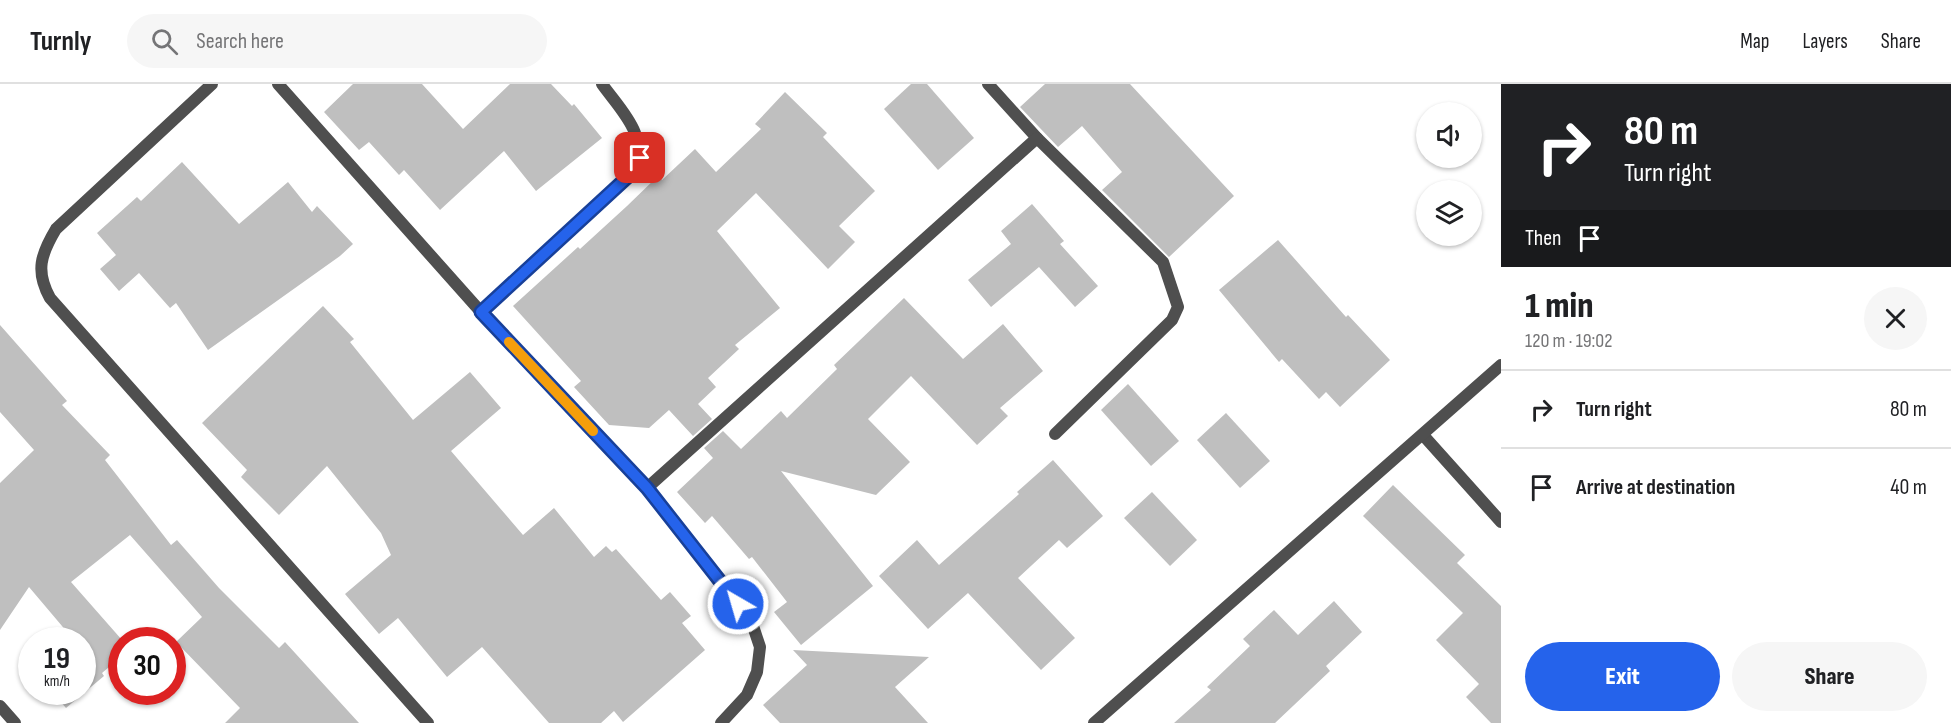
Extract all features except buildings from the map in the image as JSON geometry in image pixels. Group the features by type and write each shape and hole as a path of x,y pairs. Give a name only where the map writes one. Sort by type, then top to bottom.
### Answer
{"street":[{"path":"212,84 56,229 44,249 41,269 43,286 50,298 428,723"},
{"path":"278,84 481,312 647,488 751,620 760,647 757,672 747,695 722,723"},
{"path":"481,312 633,172 640,158 634,128 602,84"},
{"path":"988,84 1037,138 1163,262 1175,292 1178,307 1172,320 1055,435"},
{"path":"647,488 1037,138"},
{"path":"1094,723 1501,365"},
{"path":"1423,435 1501,522"},
{"path":"0,706 15,723"}],"slow traffic":[{"path":"509,342 593,431"}],"route":[{"path":"640,158 633,172 481,312 647,488 738,604"}]}
